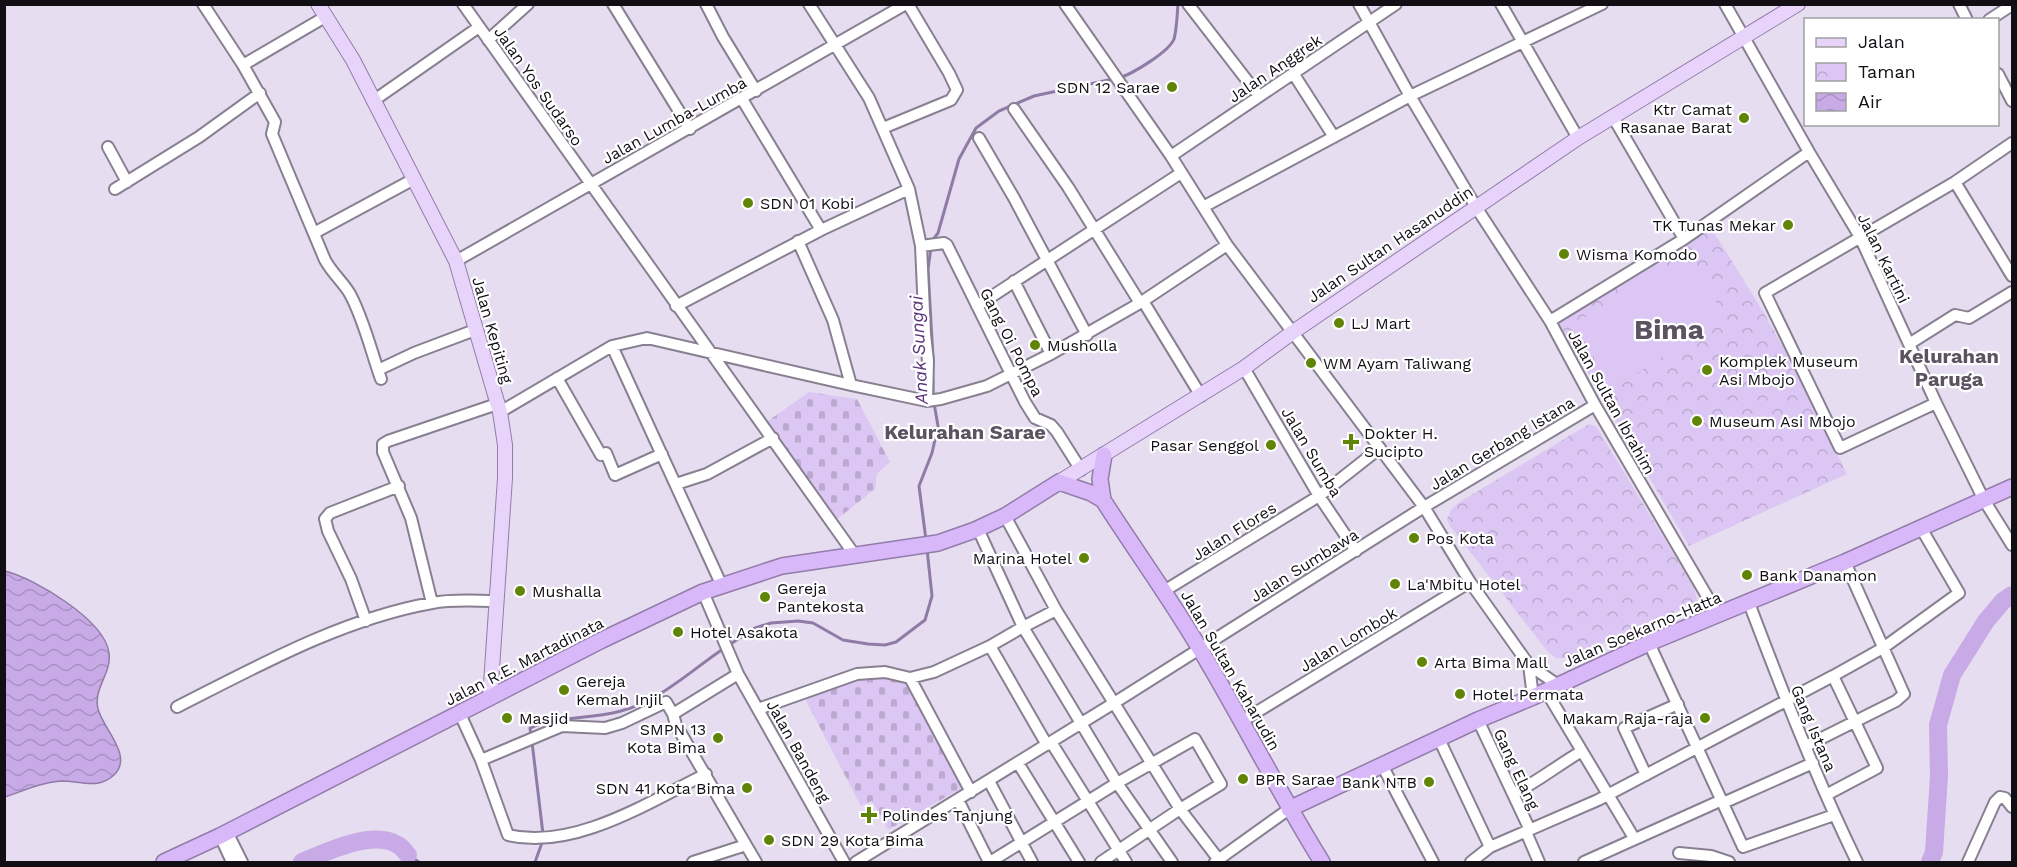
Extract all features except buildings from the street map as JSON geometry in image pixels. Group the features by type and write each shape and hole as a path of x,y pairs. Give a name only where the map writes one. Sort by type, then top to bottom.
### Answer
{"highway":[{"path":"1103,500 1100,479 1104,455"},
{"path":"1059,482 1091,493 1103,500"},
{"name":"Jalan Sultan Hasanuddin","path":"978,529 1005,516 1059,482"},
{"name":"Jalan Soekarno-Hatta","path":"1289,809 1649,643 1845,562 2013,487"},
{"name":"Jalan Sultan Kaharudin","path":"1103,500 1200,648 1289,809 1322,862"},
{"name":"Jalan R.E. Martadinata","path":"164,862 224,834 602,640 704,592 782,566 854,554 919,548 978,529"}],"main road":[{"name":"Jalan Sultan Hasanuddin","path":"1059,482 1244,368 1293,332 1578,138 1798,4"},
{"name":"Jalan Kepiting","path":"322,11 353,60 456,261 498,408 505,444 505,478 490,698"}],"street":[{"path":"203,4 243,65 275,122 272,134 332,273 344,285 356,306 379,375 414,353 475,330"},
{"name":"Jalan Yos Sudarso","path":"463,4 854,554"},
{"path":"488,40 528,4"},
{"path":"613,4 690,129"},
{"path":"706,4 756,91"},
{"path":"809,4 869,98 909,189 928,246 925,334 933,400"},
{"path":"883,128 951,100 957,90 907,4"},
{"name":"Jalan Lumba-Lumba","path":"456,261 907,4"},
{"path":"1065,4 1171,156 1227,245 1424,507 1470,582 1529,665 1634,838"},
{"path":"1188,4 1259,96"},
{"name":"Jalan Sultan Ibrahim","path":"1359,4 1476,207 1550,321 1595,405 1718,615"},
{"name":"Jalan Anggrek","path":"1171,156 1396,4"},
{"path":"1501,4 1578,138"},
{"path":"1203,207 1410,96 1602,4"},
{"name":"Jalan Kartini","path":"1725,4 1742,37 1860,237 1936,403 1984,500 2013,545"},
{"path":"1959,4 1966,18"},
{"path":"1992,18 2013,5"},
{"path":"243,65 322,11"},
{"path":"374,101 479,27"},
{"path":"1293,73 1334,137"},
{"path":"1999,76 2013,101"},
{"path":"115,189 199,137 260,93"},
{"path":"742,99 820,230"},
{"path":"1014,109 1068,187 1201,396"},
{"path":"1613,117 1684,239"},
{"path":"978,138 1014,198 1087,335"},
{"path":"1936,403 1840,447 1765,293 1955,182 2013,143"},
{"path":"108,147 127,182"},
{"path":"1550,321 1684,239 1809,152"},
{"path":"977,306 1181,173"},
{"path":"314,233 414,179"},
{"path":"1955,182 2013,276"},
{"path":"676,306 798,241 909,189"},
{"path":"798,241 833,320 851,385"},
{"name":"Gang Oi Pompa","path":"928,246 945,243 948,247 1035,418 1051,425 1058,432 1081,470"},
{"path":"432,603 411,518 383,452 384,442 498,408 557,378 612,346 647,338 851,385 933,400 987,386 1012,375 1087,335 1142,302 1227,245"},
{"path":"1014,281 1051,354"},
{"path":"1909,344 1955,315 1969,318 2013,292"},
{"path":"612,346 722,586"},
{"name":"Jalan Sumba","path":"1244,368 1319,496 1356,551"},
{"path":"557,378 601,455 606,453 615,476 662,454"},
{"name":"Jalan Gerbang Istana","path":"1424,507 1595,405"},
{"path":"676,484 707,474 773,438"},
{"name":"Jalan Flores","path":"1164,591 1319,496 1380,448"},
{"path":"366,621 325,519 330,513 399,486"},
{"name":"Jalan Sumbawa","path":"856,862 1049,744 1424,507"},
{"path":"1005,516 1056,610 1180,809 1217,861 1289,809"},
{"path":"1471,862 1490,847 1608,795 1833,676 1883,648 1959,593 1921,528"},
{"path":"978,529 1023,627 1117,783 1172,862"},
{"path":"1806,746 1896,701 1904,694 1845,562"},
{"name":"Jalan Lombok","path":"1242,722 1470,582"},
{"name":"Jalan Bandeng","path":"704,592 738,674 844,862"},
{"path":"177,707 271,661 366,621 432,603 496,601"},
{"name":"Gang Istana","path":"1749,603 1786,701 1834,815 1857,862"},
{"path":"758,709 857,674 885,672 910,678 934,672 990,646 1056,610"},
{"path":"1649,643 1743,847 1834,815"},
{"path":"990,646 1049,744 1126,862"},
{"path":"1529,665 1545,691"},
{"path":"673,714 738,674"},
{"path":"1826,795 1877,768 1833,676"},
{"path":"910,678 971,792"},
{"path":"481,760 562,726 604,728 622,723 666,702 676,725 756,862"},
{"path":"1646,775 1624,728 1678,704"},
{"path":"460,714 481,760 508,835 518,837 560,836 600,825 706,774"},
{"name":"Gang Elang","path":"1478,720 1513,794 1539,862"},
{"path":"958,800 989,862 1117,783 1195,739 1221,784 1101,862"},
{"path":"1438,739 1490,847"},
{"path":"1513,794 1582,752"},
{"path":"1018,763 1052,822 1079,862"},
{"path":"1584,862 1634,838 1813,763"},
{"path":"1382,765 1433,862"},
{"path":"989,781 1032,862"},
{"path":"1968,862 1995,802 2000,797 2005,798 2013,807"},
{"path":"224,834 232,862"},
{"path":"224,834 242,862"},
{"path":"693,862 746,845"},
{"path":"1679,853 1711,856 1729,862"}],"green space":[{"path":"1710,226 1764,313 1802,382 1847,474 1689,546 1558,321"},
{"path":"1688,254 1725,317 1612,389 1575,323"},
{"path":"809,392 857,399 890,462 877,474 875,489 836,520 765,423"},
{"path":"1589,424 1596,426 1694,588 1698,602 1569,658 1556,658 1548,652 1450,526 1447,519 1451,510 1458,503"},
{"path":"880,676 908,683 965,786 888,830 872,801 861,806 804,697 858,678"}],"water":[{"path":"5,571 33,582 66,602 82,614 105,640 109,660 98,694 98,709 121,759 119,768 108,780 89,784 62,781 47,783 5,797"}],"waterway":[{"name":"Anak Sungai","path":"1119,78 1150,62 1171,44 1175,35 1178,4"},
{"name":"Anak Sungai","path":"932,241 938,233 959,159 976,128 999,111 1034,96 1113,79"},
{"name":"Anak Sungai","path":"931,248 928,269 933,358"},
{"name":"Anak Sungai","path":"933,379 933,397"},
{"name":"Anak Sungai","path":"926,540 919,486 932,453 938,426 934,403"},
{"name":"Anak Sungai","path":"729,645 755,628 771,623 798,621 813,623 843,640 885,645 896,642 925,620 932,596 927,549"},
{"path":"1930,862 1934,852 1939,776 1938,725 1952,675 1986,621 2003,601 2012,595"},
{"name":"Anak Sungai","path":"531,735 530,728 549,721 605,715 649,700 723,649"},
{"name":"Anak Sungai","path":"532,742 543,834"},
{"path":"302,862 350,844 376,840 398,845 408,855"},
{"name":"Anak Sungai","path":"535,862 543,840"},
{"name":"Anak Sungai","path":"408,855 419,862"}],"place":[{"name":"SDN 12 Sarae","path":"1172,87"},
{"name":"Ktr Camat Rasanae Barat","path":"1744,118"},
{"name":"SDN 01 Kobi","path":"748,203"},
{"name":"TK Tunas Mekar","path":"1788,225"},
{"name":"Wisma Komodo","path":"1564,254"},
{"name":"LJ Mart","path":"1339,323"},
{"name":"Musholla","path":"1035,345"},
{"name":"WM Ayam Taliwang","path":"1311,363"},
{"name":"Komplek Museum Asi Mbojo","path":"1707,370"},
{"name":"Museum Asi Mbojo","path":"1697,421"},
{"name":"Dokter H. Sucipto","path":"1351,442"},
{"name":"Pasar Senggol","path":"1271,445"},
{"name":"Pos Kota","path":"1414,538"},
{"name":"Marina Hotel","path":"1084,558"},
{"name":"Bank Danamon","path":"1747,575"},
{"name":"La'Mbitu Hotel","path":"1395,584"},
{"name":"Mushalla","path":"520,591"},
{"name":"Gereja Pantekosta","path":"765,597"},
{"name":"Hotel Asakota","path":"678,632"},
{"name":"Arta Bima Mall","path":"1422,662"},
{"name":"Gereja Kemah Injil","path":"564,690"},
{"name":"Hotel Permata","path":"1460,694"},
{"name":"Masjid","path":"507,718"},
{"name":"Makam Raja-raja","path":"1705,718"},
{"name":"SMPN 13 Kota Bima","path":"718,738"},
{"name":"BPR Sarae","path":"1243,779"},
{"name":"Bank NTB","path":"1429,782"},
{"name":"SDN 41 Kota Bima","path":"747,788"},
{"name":"Polindes Tanjung","path":"869,815"},
{"name":"SDN 29 Kota Bima","path":"769,840"}],"district":[{"name":"Bima","path":"1669,329"},
{"name":"Kelurahan Paruga","path":"1949,368"},
{"name":"Kelurahan Sarae","path":"965,432"}]}
